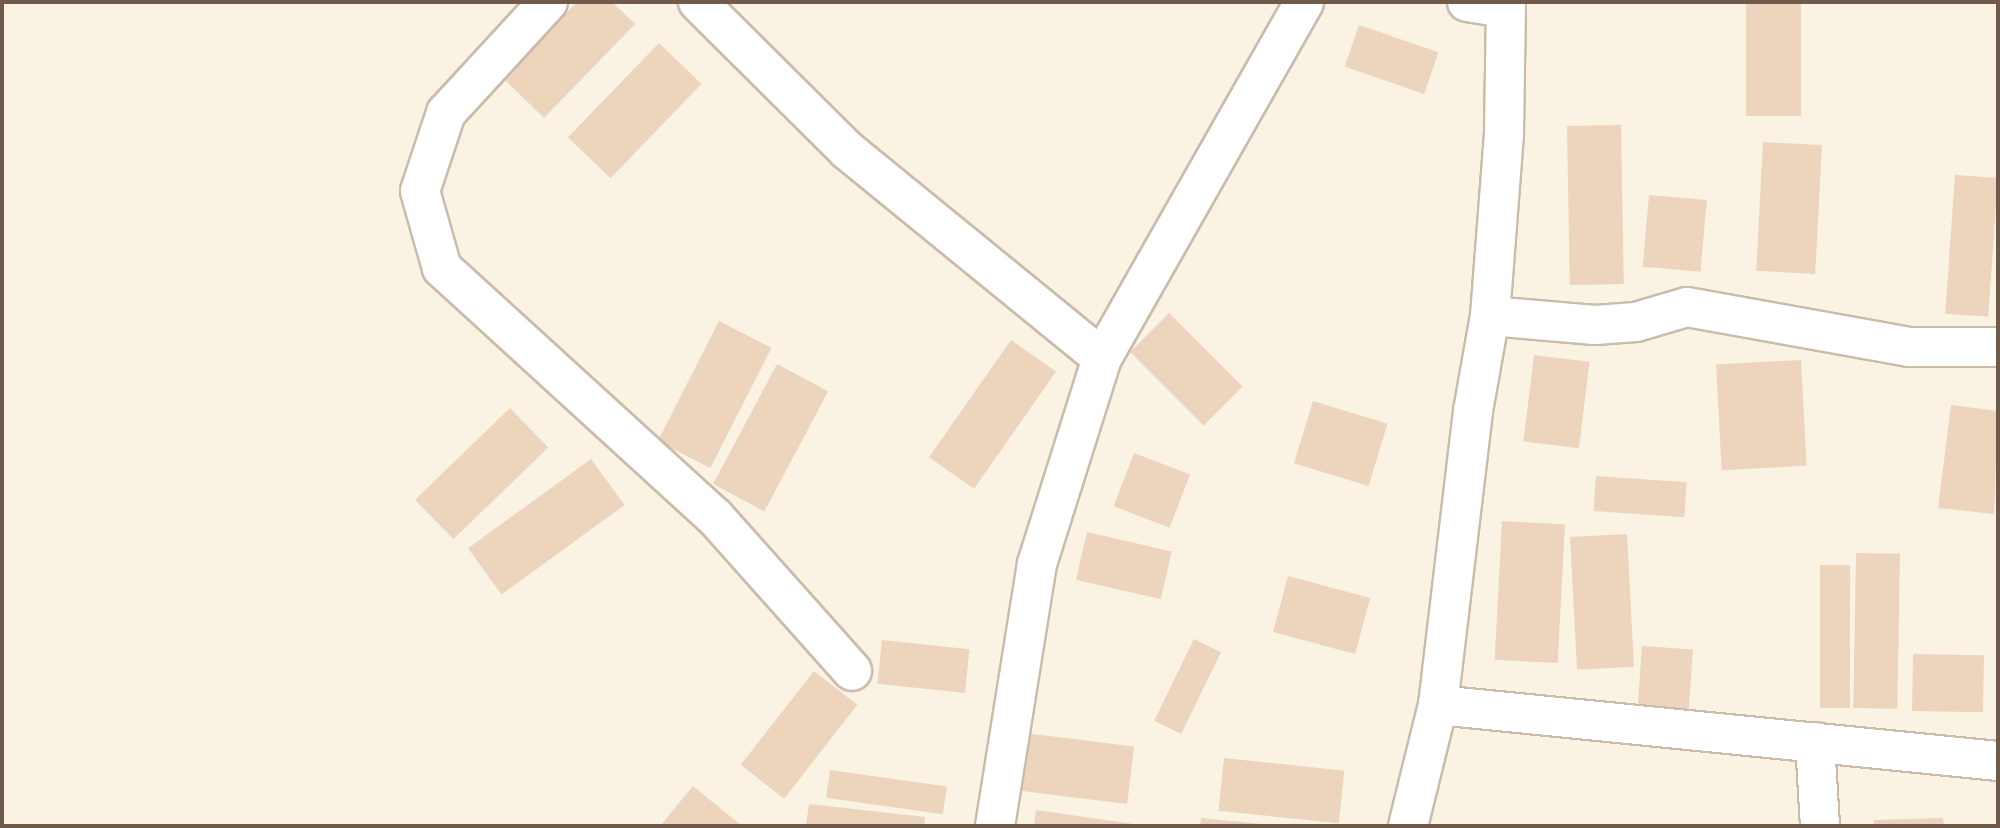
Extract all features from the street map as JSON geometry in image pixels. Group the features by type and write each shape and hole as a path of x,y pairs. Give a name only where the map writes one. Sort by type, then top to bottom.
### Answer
{"street":[{"path":"548,2 446,113 420,191 442,268 715,517 852,671"},
{"path":"698,2 847,150 1102,358"},
{"path":"995,826 1037,564 1102,358 1304,2"},
{"path":"1408,826 1438,705 1473,411 1490,316 1504,132 1505,5 1467,2"},
{"path":"1490,316 1595,325 1636,322 1687,307 1909,347 1998,347"},
{"path":"1438,705 1998,761"},
{"path":"1815,742 1820,826"}],"building":[{"path":"577,2 612,2 635,24 544,118 503,78"},
{"path":"1746,2 1801,2 1801,116 1746,116"},
{"path":"1359,25 1438,52 1424,94 1345,67"},
{"path":"659,43 701,84 610,178 568,137"},
{"path":"1621,125 1624,284 1570,285 1567,126"},
{"path":"1763,142 1822,145 1815,274 1756,271"},
{"path":"1955,175 1998,178 1988,317 1945,314"},
{"path":"1649,195 1707,200 1701,272 1643,267"},
{"path":"1169,313 1243,387 1204,425 1130,352"},
{"path":"719,321 772,348 710,468 658,441"},
{"path":"1011,340 1056,372 974,489 929,457"},
{"path":"1534,355 1590,362 1579,448 1523,441"},
{"path":"1801,360 1807,466 1722,470 1716,364"},
{"path":"777,364 828,391 764,511 713,484"},
{"path":"1313,401 1388,424 1369,486 1294,463"},
{"path":"1951,405 1998,411 1994,514 1938,508"},
{"path":"510,408 548,448 453,539 415,500"},
{"path":"1134,453 1190,475 1170,528 1114,506"},
{"path":"591,459 625,505 502,594 468,548"},
{"path":"1596,476 1687,482 1684,517 1594,511"},
{"path":"1502,521 1565,524 1558,663 1495,660"},
{"path":"1087,532 1172,552 1161,599 1076,580"},
{"path":"1627,534 1634,667 1577,670 1570,537"},
{"path":"1856,553 1900,554 1897,709 1853,708"},
{"path":"1820,565 1850,565 1850,708 1820,708"},
{"path":"1288,576 1370,598 1355,654 1273,632"},
{"path":"1194,639 1221,652 1181,734 1154,721"},
{"path":"882,640 970,649 965,693 877,684"},
{"path":"1642,646 1693,650 1689,709 1638,706"},
{"path":"1913,654 1984,655 1983,712 1912,711"},
{"path":"814,671 857,705 784,799 741,765"},
{"path":"1025,733 1134,746 1127,804 1018,791"},
{"path":"1224,758 1344,771 1339,823 1218,811"},
{"path":"830,770 947,786 943,814 826,798"},
{"path":"693,786 742,826 660,826"},
{"path":"809,804 925,817 924,826 806,826"},
{"path":"1036,810 1133,824 1133,826 1034,826"},
{"path":"1201,818 1262,824 1262,826 1200,826"},
{"path":"1943,818 1944,826 1874,826 1874,820"}]}
